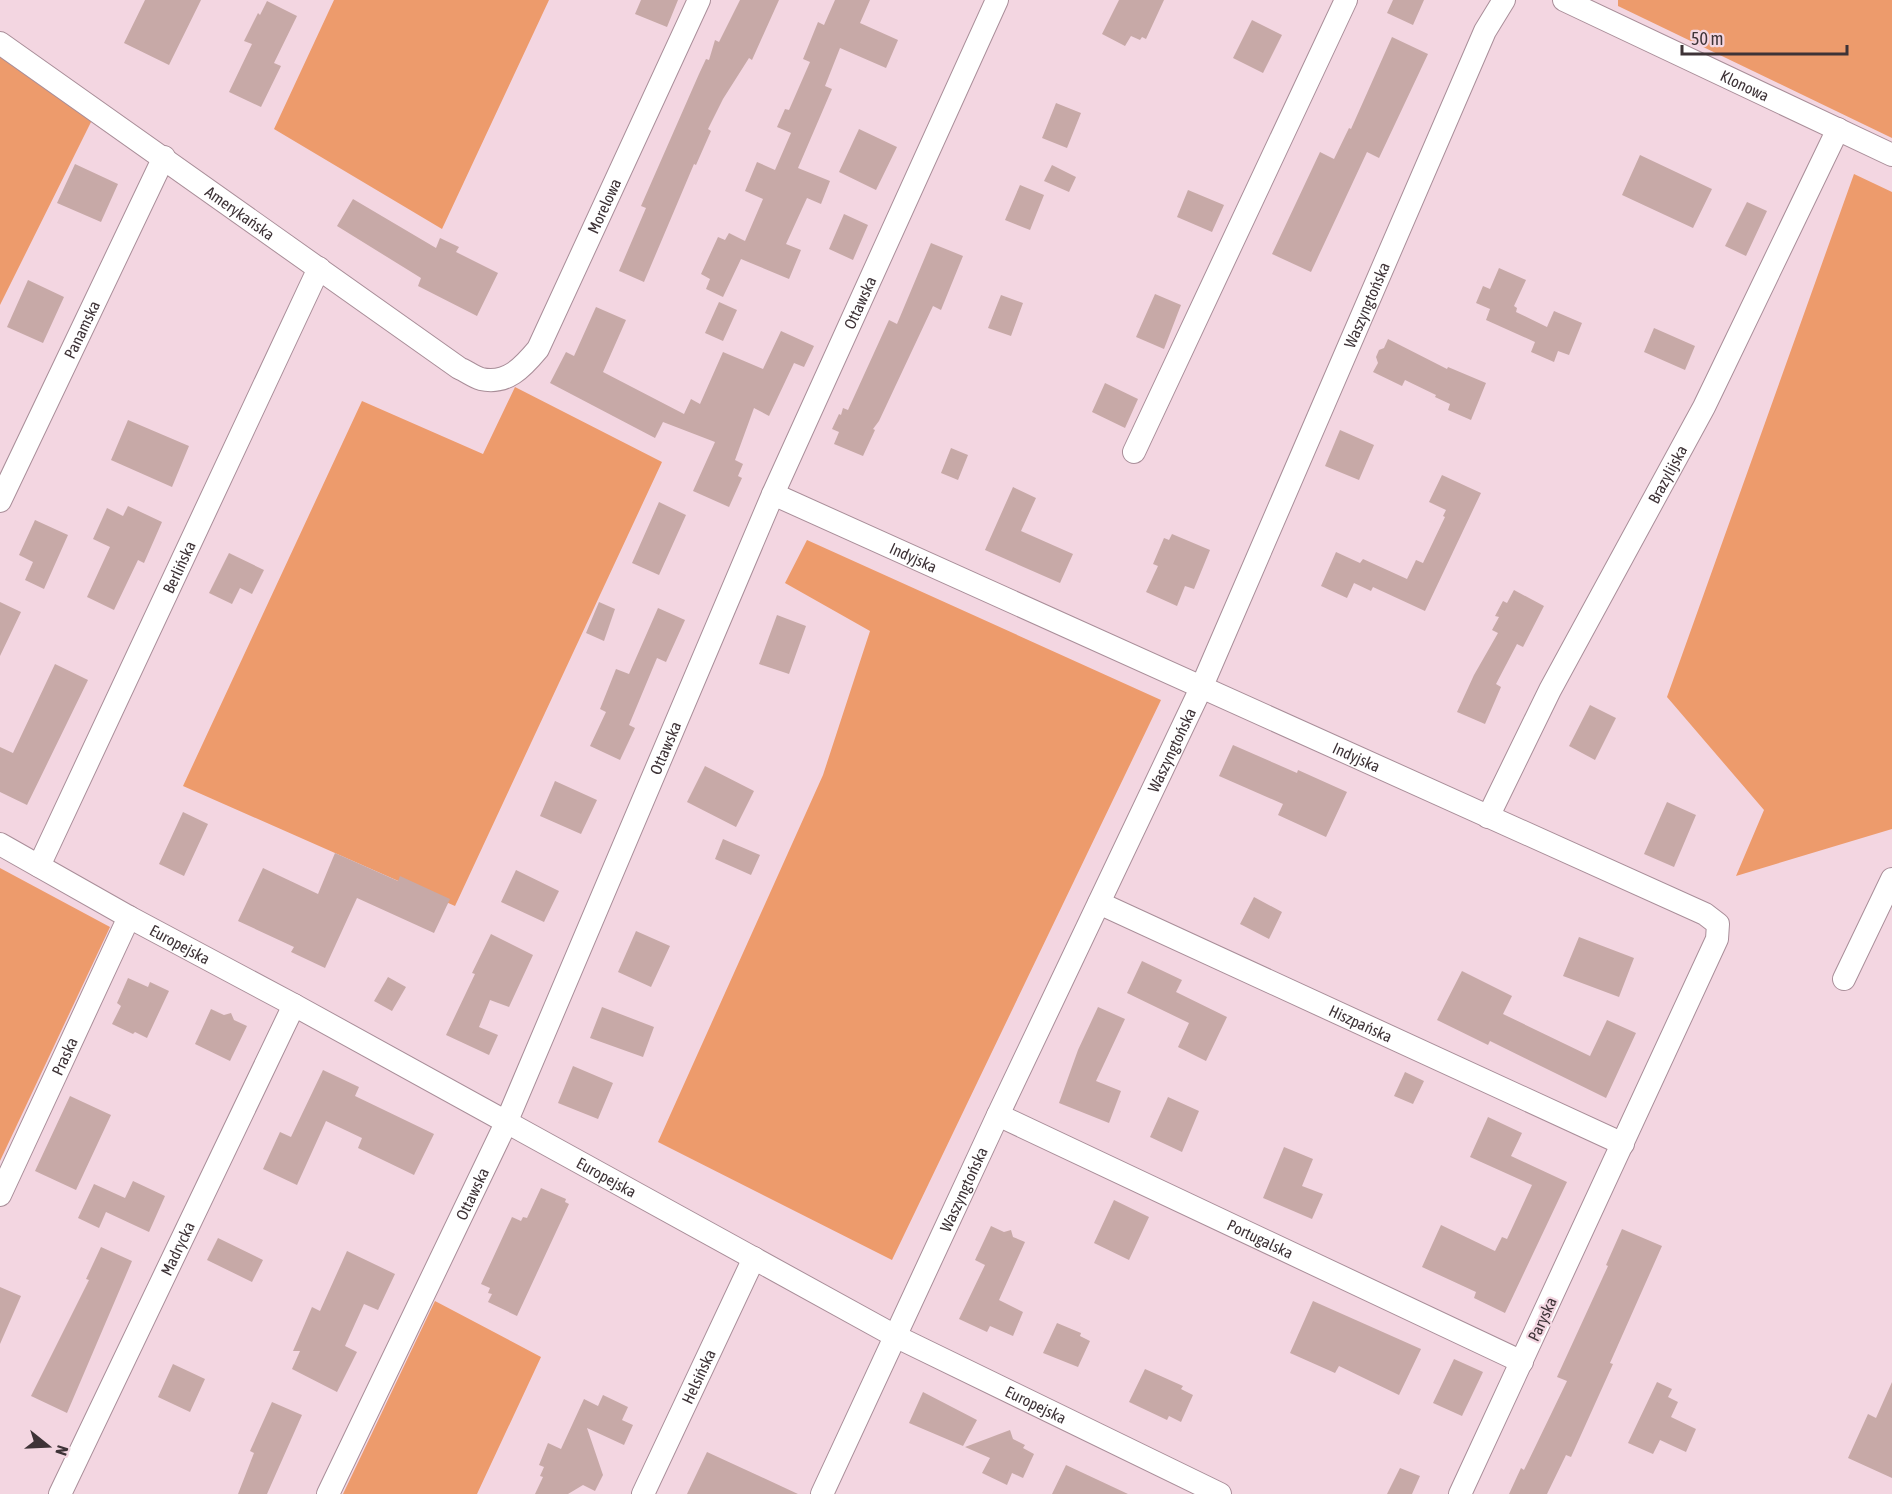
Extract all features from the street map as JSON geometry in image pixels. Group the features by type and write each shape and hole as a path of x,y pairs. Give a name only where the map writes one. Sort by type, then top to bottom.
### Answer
{"street":[{"name":"Morelowa","path":"481,379 506,379 525,365 538,349 699,0"},
{"name":"Ottawska","path":"328,1494 506,1123 773,494 997,0"},
{"path":"1134,452 1346,0"},
{"name":"Waszyngtońska","path":"822,1494 998,1115 1202,686 1485,31 1504,0"},
{"name":"Klonowa","path":"1564,0 1892,155"},
{"name":"Amerykańska","path":"0,43 459,368 481,379"},
{"name":"Brazylijska","path":"1488,817 1550,690 1704,407 1838,129"},
{"name":"Panamska","path":"0,501 164,158"},
{"name":"Berlińska","path":"39,866 320,268"},
{"name":"Indyjska","path":"773,494 1705,914 1718,924 1717,939 1623,1144"},
{"name":"Europejska","path":"0,844 129,917 294,1005 895,1336 1175,1485 1220,1494"},
{"path":"1844,979 1892,879"},
{"name":"Hiszpańska","path":"1099,903 1623,1144"},
{"name":"Praska","path":"0,1195 129,917"},
{"name":"Madrycka","path":"60,1494 294,1005"},
{"name":"Portugalska","path":"998,1115 1522,1362"},
{"name":"Paryska","path":"1460,1494 1623,1144"},
{"name":"Helsińska","path":"643,1494 754,1258"}],"shaded area":[{"path":"334,0 549,0 442,229 274,129"},
{"path":"1618,0 1892,0 1892,138 1618,6"},
{"path":"0,55 92,120 0,305"},
{"path":"1854,174 1892,192 1892,829 1736,876 1764,810 1667,697"},
{"path":"515,387 662,462 455,906 183,786 362,401 483,454"},
{"path":"807,540 1161,700 892,1260 658,1142 823,775 870,631 785,583"},
{"path":"0,868 110,927 0,1161"},
{"path":"435,1301 541,1357 477,1494 343,1494"}],"building":[{"path":"145,0 201,0 169,65 124,43"},
{"path":"641,0 678,0 667,27 635,14"},
{"path":"740,0 779,0 752,60 749,58 723,99 708,129 711,131 696,165 694,164 644,282 619,271 646,208 641,206 699,74 706,59 709,60 715,40 719,42"},
{"path":"835,0 870,0 860,23 898,40 886,68 840,48 825,86 832,89 798,168 830,181 821,204 807,198 786,244 801,250 789,279 741,259 723,297 706,289 710,279 701,274 718,237 725,240 729,233 745,241 763,199 745,191 757,162 775,170 791,133 777,127 785,109 789,110 810,62 803,59 818,22 824,25"},
{"path":"1119,0 1164,0 1146,39 1142,37 1140,40 1131,36 1125,46 1102,34"},
{"path":"1393,0 1424,0 1413,25 1387,13"},
{"path":"267,1 297,16 274,63 281,66 261,107 229,92 252,44 244,41 258,13 260,15"},
{"path":"1252,20 1282,35 1263,73 1233,58"},
{"path":"1392,37 1428,54 1379,158 1367,152 1311,272 1272,254 1320,152 1334,159 1349,128 1351,129"},
{"path":"1056,103 1081,113 1067,148 1042,138"},
{"path":"859,129 897,147 876,190 839,172"},
{"path":"1640,155 1712,189 1693,228 1622,195"},
{"path":"75,164 118,184 101,222 57,203"},
{"path":"1052,165 1076,177 1069,192 1044,181"},
{"path":"1020,185 1044,195 1030,230 1005,220"},
{"path":"1188,190 1224,205 1212,232 1177,217"},
{"path":"353,199 436,248 440,238 459,247 456,252 498,273 477,316 418,286 421,278 337,226"},
{"path":"1747,202 1767,211 1746,256 1725,246"},
{"path":"844,214 868,225 853,260 829,249"},
{"path":"931,243 963,256 941,310 933,306 879,421 873,429 875,430 863,456 834,444 839,432 832,429 843,408 848,410 889,320 897,324"},
{"path":"1499,268 1526,280 1514,306 1517,308 1516,312 1547,327 1554,311 1582,323 1569,355 1558,351 1554,362 1531,352 1535,342 1486,320 1490,309 1476,303 1483,286 1490,289"},
{"path":"28,280 64,297 43,343 7,327"},
{"path":"1155,294 1181,305 1164,349 1136,337"},
{"path":"1001,295 1023,303 1011,336 988,328"},
{"path":"719,302 737,310 723,341 705,333"},
{"path":"596,307 626,320 603,372 684,414 691,399 700,404 723,352 763,369 781,331 814,346 804,367 794,363 769,416 754,408 735,460 743,464 738,476 742,478 729,507 693,491 715,442 663,422 655,438 550,383 566,352 574,356"},
{"path":"1654,328 1695,346 1685,370 1644,352"},
{"path":"1388,339 1447,369 1448,367 1486,383 1471,420 1448,410 1450,404 1435,397 1436,395 1405,380 1402,386 1373,372 1378,363 1376,357 1379,350 1384,348"},
{"path":"1105,383 1138,399 1125,428 1092,412"},
{"path":"128,420 189,446 172,487 111,460"},
{"path":"1340,430 1374,445 1359,480 1325,466"},
{"path":"951,448 968,455 958,480 941,473"},
{"path":"1442,475 1481,493 1425,611 1373,587 1371,591 1354,583 1347,598 1321,586 1336,552 1360,563 1363,559 1407,579 1416,560 1423,563 1445,517 1443,516 1446,510 1429,502"},
{"path":"1013,487 1036,498 1021,531 1073,554 1060,583 985,550"},
{"path":"659,502 686,515 659,575 632,563"},
{"path":"128,506 162,522 144,563 138,560 114,610 87,597 110,547 93,539 107,508 123,516"},
{"path":"35,520 68,535 44,589 25,580 33,562 19,555"},
{"path":"1172,534 1210,550 1194,589 1185,586 1177,606 1146,592 1158,566 1153,564 1164,538 1169,540"},
{"path":"229,553 264,570 252,594 240,588 232,604 209,593"},
{"path":"1514,590 1544,606 1523,647 1517,644 1496,684 1501,687 1485,724 1457,712 1474,675 1498,633 1492,630 1499,617 1495,616 1503,601 1507,603"},
{"path":"0,602 21,612 0,656"},
{"path":"599,602 615,609 604,641 586,633"},
{"path":"658,608 685,620 666,662 657,658 629,725 635,728 620,760 590,746 606,712 600,709 616,669 629,674"},
{"path":"777,615 806,626 789,674 759,664"},
{"path":"55,664 88,680 27,805 0,792 0,747 13,753"},
{"path":"1590,705 1616,718 1595,760 1569,746"},
{"path":"1233,745 1347,792 1326,837 1278,815 1283,804 1219,776"},
{"path":"705,766 754,791 736,827 687,802"},
{"path":"555,781 597,800 581,834 540,816"},
{"path":"1667,802 1696,815 1674,867 1644,854"},
{"path":"183,812 208,824 184,876 159,864"},
{"path":"723,839 760,855 751,875 715,859"},
{"path":"335,853 398,881 400,876 450,899 434,933 357,898 325,968 291,952 294,947 238,921 263,868 318,894"},
{"path":"516,870 559,891 544,922 501,902"},
{"path":"1254,897 1282,912 1269,939 1240,924"},
{"path":"636,931 670,946 651,987 618,972"},
{"path":"491,934 533,955 509,1007 490,1000 479,1027 498,1035 489,1055 446,1035"},
{"path":"1579,937 1634,958 1619,997 1563,976"},
{"path":"1142,961 1182,980 1176,992 1227,1017 1206,1061 1178,1047 1189,1023 1127,993"},
{"path":"1462,971 1512,996 1503,1014 1590,1056 1607,1020 1636,1033 1606,1098 1490,1041 1488,1045 1437,1020"},
{"path":"388,977 406,987 392,1011 374,1001"},
{"path":"128,978 148,987 150,982 169,991 147,1038 112,1024 121,1006 117,1003"},
{"path":"602,1007 654,1027 643,1057 590,1038"},
{"path":"1098,1007 1125,1019 1096,1081 1121,1091 1109,1123 1059,1103 1078,1050"},
{"path":"211,1009 224,1015 231,1013 234,1020 247,1026 230,1061 195,1044"},
{"path":"573,1066 613,1083 598,1119 558,1103"},
{"path":"323,1070 359,1087 355,1096 434,1134 414,1175 358,1148 362,1138 326,1121 297,1185 263,1169 280,1132 291,1137"},
{"path":"1405,1072 1424,1081 1413,1104 1394,1096"},
{"path":"70,1096 111,1115 76,1190 35,1171"},
{"path":"1168,1097 1199,1111 1182,1152 1150,1137"},
{"path":"1488,1117 1522,1133 1511,1156 1567,1182 1505,1313 1474,1298 1476,1292 1422,1267 1441,1225 1495,1251 1502,1237 1507,1239 1532,1185 1470,1157"},
{"path":"1284,1147 1313,1159 1302,1186 1323,1194 1312,1219 1263,1198"},
{"path":"133,1181 165,1196 149,1232 106,1212 99,1228 78,1218 94,1184 125,1198"},
{"path":"541,1188 566,1199 565,1202 569,1204 517,1316 488,1302 492,1294 488,1293 490,1288 481,1284 512,1217 521,1221 523,1217 527,1218"},
{"path":"1114,1200 1149,1217 1129,1260 1094,1243"},
{"path":"991,1226 1004,1232 1011,1230 1013,1237 1025,1242 999,1300 1023,1312 1013,1336 990,1326 987,1332 959,1319 985,1265 975,1260"},
{"path":"1622,1229 1662,1246 1610,1363 1613,1364 1571,1457 1566,1455 1547,1494 1509,1494 1521,1468 1524,1470 1567,1381 1557,1377 1608,1266 1606,1265"},
{"path":"218,1238 263,1260 252,1282 207,1260"},
{"path":"101,1247 132,1261 67,1413 31,1396 89,1280 86,1279"},
{"path":"347,1251 395,1274 378,1310 364,1304 345,1346 357,1352 337,1392 292,1369 300,1351 293,1351 312,1307 320,1311"},
{"path":"0,1287 21,1296 0,1344"},
{"path":"1313,1301 1421,1349 1399,1395 1339,1366 1335,1373 1290,1353"},
{"path":"1057,1323 1081,1333 1080,1336 1090,1341 1078,1367 1043,1353"},
{"path":"1454,1359 1483,1372 1462,1416 1433,1403"},
{"path":"173,1364 205,1379 190,1412 158,1397"},
{"path":"1145,1369 1183,1386 1181,1389 1193,1395 1181,1422 1169,1416 1167,1420 1129,1402"},
{"path":"1657,1382 1672,1389 1668,1397 1678,1402 1671,1417 1696,1429 1686,1452 1660,1440 1653,1454 1628,1443"},
{"path":"1892,1382 1892,1478 1848,1458 1868,1414 1876,1418"},
{"path":"923,1392 977,1420 963,1446 909,1423"},
{"path":"603,1395 628,1407 622,1420 633,1425 624,1445 587,1428 603,1475 595,1491 583,1485 568,1494 535,1494 543,1477 540,1476 544,1467 539,1465 548,1443 561,1449 584,1399 598,1406"},
{"path":"272,1402 302,1415 267,1494 238,1494 254,1453 250,1451"},
{"path":"1010,1430 1013,1439 1025,1445 1023,1448 1034,1454 1023,1478 1012,1473 1007,1485 982,1473 990,1458 965,1447"},
{"path":"707,1452 757,1475 798,1494 687,1494"},
{"path":"1066,1465 1128,1494 1052,1494"},
{"path":"1400,1468 1420,1476 1412,1494 1387,1494"}]}
